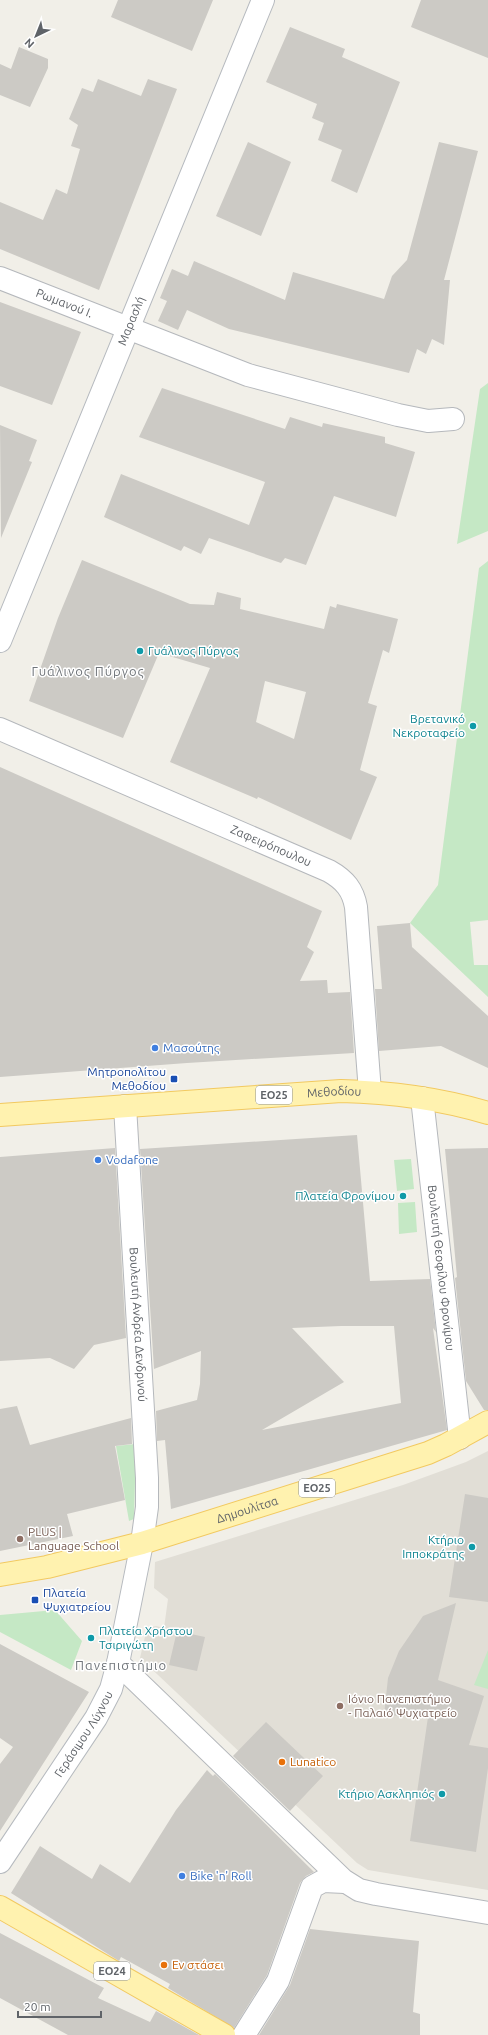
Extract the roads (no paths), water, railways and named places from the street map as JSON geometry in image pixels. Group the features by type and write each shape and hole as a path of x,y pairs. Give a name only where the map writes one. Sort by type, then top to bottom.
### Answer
{"main road":[{"name":"Μεθοδίου","path":"125,1106 341,1091 370,1092 422,1098 488,1113"},
{"name":"ΕΟ25","path":"0,1115 125,1106"},
{"name":"Δημουλίτσα","path":"0,1575 62,1563 142,1543 404,1461 460,1438 488,1422"},
{"name":"ΕΟ24","path":"0,1907 224,2035"}],"street":[{"name":"Μαρασλή","path":"0,641 263,0"},
{"name":"Ρωμανού Ι.","path":"0,278 223,366 272,382 398,415 428,421 453,420"},
{"name":"Ζαφειρόπουλου","path":"0,729 329,871 344,881 353,895 356,908 370,1092"},
{"name":"Βουλευτή Θεοφίλου Φρονίμου","path":"422,1098 441,1256 460,1438"},
{"name":"Βουλευτή Ανδρέα Δενδρινού","path":"125,1106 146,1457 147,1507 142,1543"},
{"name":"Γεράσιμου Λύχνου","path":"0,1862 96,1718 111,1689 118,1663 142,1543"},
{"path":"118,1663 345,1882 359,1890 376,1894 488,1913"},
{"path":"244,2035 278,1981 312,1887 323,1881 345,1882"}],"place":[{"name":"Γυάλινος Πύργος","path":"140,651"},
{"name":"Βρετανικό Νεκροταφείο","path":"473,726"},
{"name":"Μασούτης","path":"155,1048"},
{"name":"Μητροπολίτου Μεθοδίου","path":"174,1079"},
{"name":"Vodafone","path":"98,1160"},
{"name":"Πλατεία Φρονίμου","path":"403,1196"},
{"name":"PLUS | Language School","path":"20,1539"},
{"name":"Κτήριο Ιπποκράτης","path":"472,1547"},
{"name":"Πλατεία Ψυχιατρείου","path":"35,1600"},
{"name":"Πλατεία Χρήστου Τσιριγώτη","path":"91,1638"},
{"name":"Ιόνιο Πανεπιστήμιο - Παλαιό Ψυχιατρείο","path":"340,1706"},
{"name":"Lunatico","path":"282,1762"},
{"name":"Κτήριο Ασκληπιός","path":"442,1794"},
{"name":"Bike 'n' Roll","path":"182,1876"},
{"name":"Εν στάσει","path":"164,1965"}],"district":[{"name":"Γυάλινος Πύργος","path":"88,671"},
{"name":"Πανεπιστήμιο","path":"121,1665"}]}
